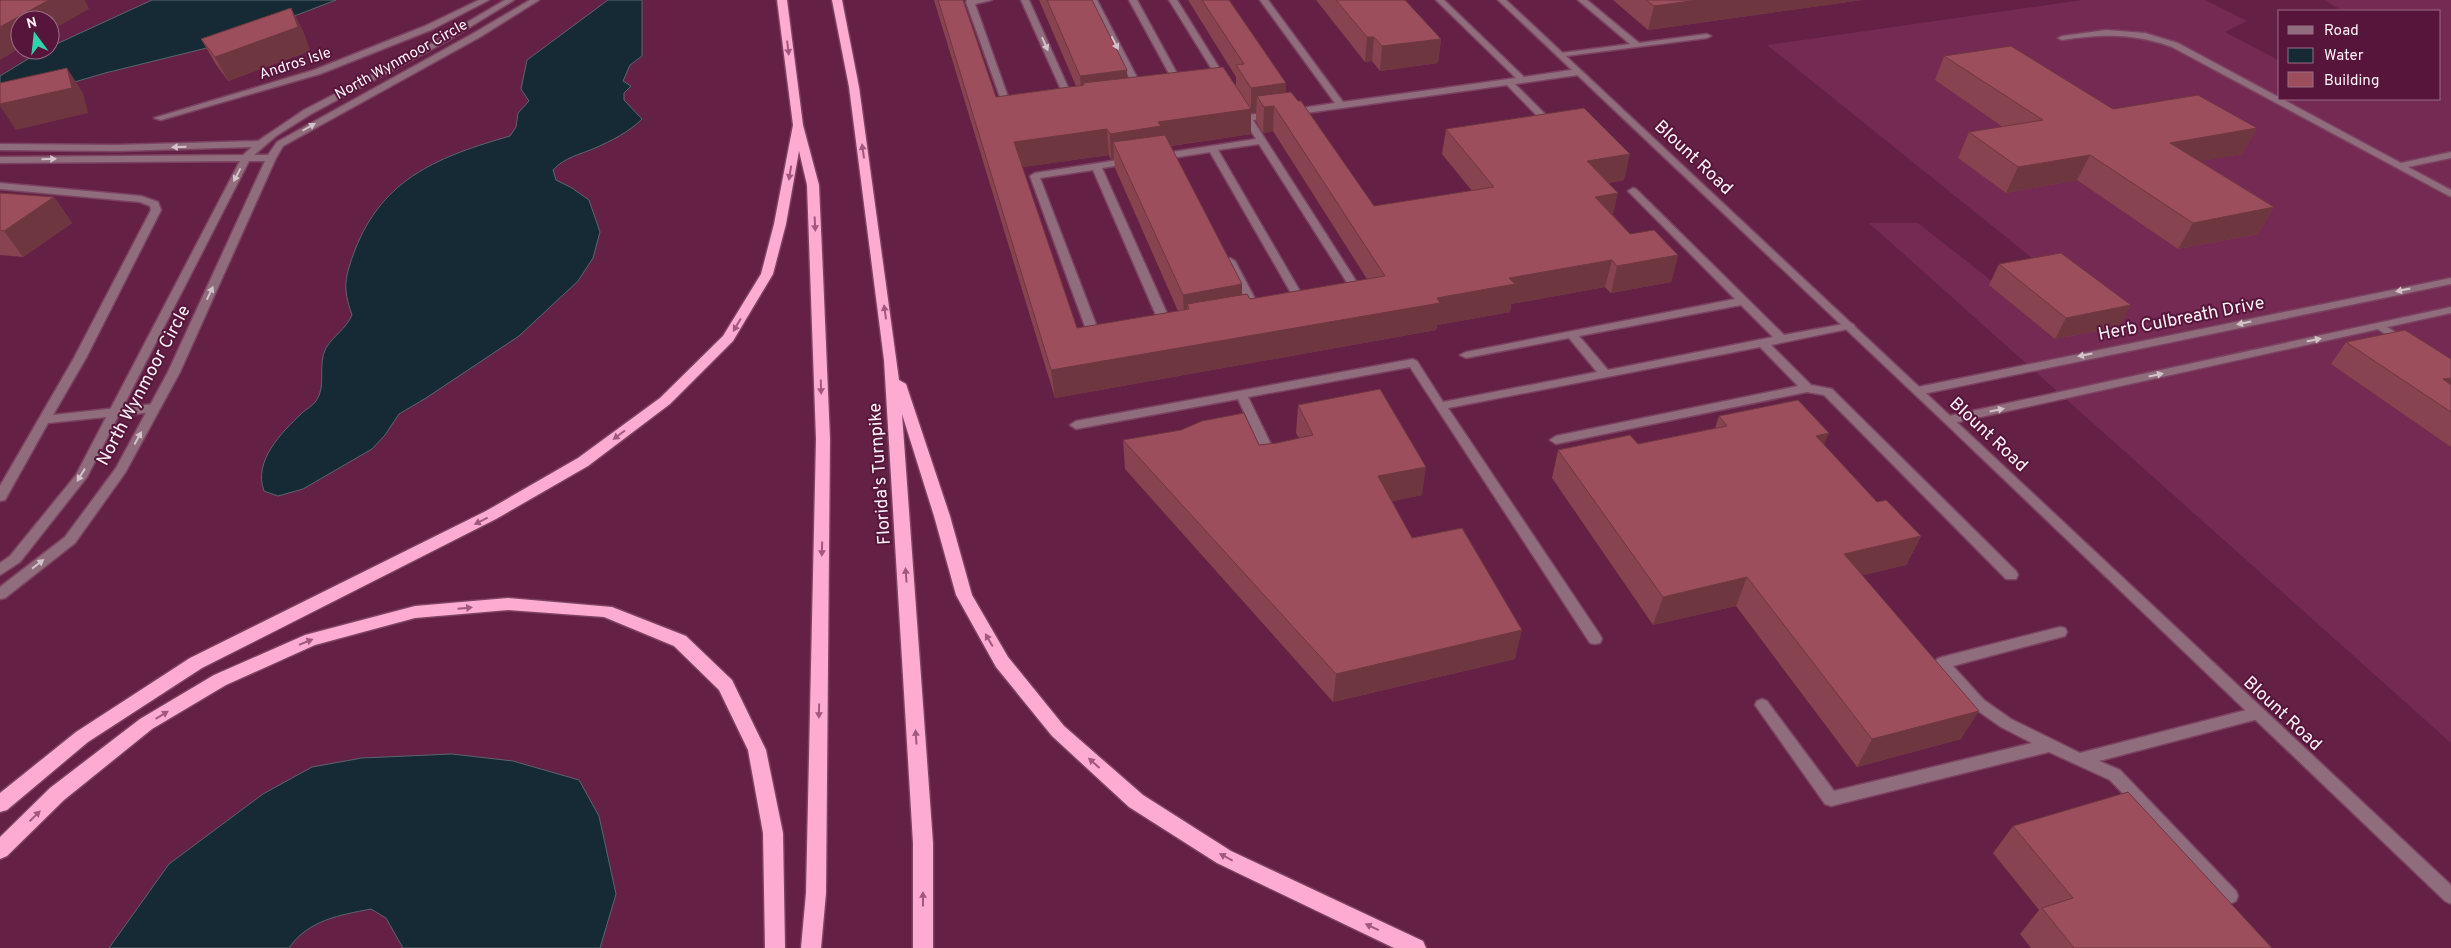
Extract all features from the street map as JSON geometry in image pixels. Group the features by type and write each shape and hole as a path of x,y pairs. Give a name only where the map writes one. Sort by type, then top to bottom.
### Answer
{"highway":[{"path":"782,0 798,125 813,185 823,439 816,893 811,948"},
{"name":"Florida's Turnpike","path":"837,0 854,87 891,360 923,844 923,948"},
{"path":"0,804 82,736 196,664 491,515 583,462 665,401 728,338 767,274 780,224 798,125"},
{"path":"891,360 942,516 964,595 1002,662 1058,731 1136,801 1224,857 1416,948"},
{"path":"0,850 57,794 146,724 220,680 311,640 415,612 508,604 606,611 680,641 726,685 757,750 773,833 775,948"}],"street":[{"name":"Andros Isle","path":"158,118 317,72 437,24 485,0"},
{"name":"North Wynmoor Circle","path":"0,570 16,559 81,477 246,158 257,144 332,98 462,31 510,0"},
{"name":"North Wynmoor Circle","path":"0,594 70,540 121,470 174,372 270,158 280,144 477,35 536,0"},
{"path":"988,0 970,2 1010,114 1019,113"},
{"path":"1025,0 1072,106"},
{"path":"1093,0 1143,97"},
{"path":"1133,0 1183,92"},
{"path":"1173,0 1225,89"},
{"path":"1264,0 1340,106"},
{"path":"1440,0 1522,80"},
{"name":"Blount Road","path":"1502,0 2451,896"},
{"path":"1582,0 1637,46"},
{"path":"437,24 477,35"},
{"path":"2062,38 2121,31 2139,33 2175,45 2451,194"},
{"path":"1561,56 1708,36"},
{"path":"1352,299 1361,297 1244,114 1340,106 1578,72"},
{"path":"1509,82 1557,131"},
{"path":"1106,340 1097,342 1035,176 1096,166 1176,159 1213,149 1260,141"},
{"name":"North Wynmoor Circle","path":"1,148 117,148 280,144"},
{"path":"1213,149 1304,307"},
{"path":"2401,166 2451,155"},
{"path":"0,160 270,158"},
{"path":"1096,166 1169,330"},
{"path":"0,186 141,199 155,204 154,215 136,245 113,297 0,497"},
{"path":"1633,190 1782,339"},
{"path":"1223,248 1258,315"},
{"name":"Herb Culbreath Drive","path":"1918,391 2451,281"},
{"path":"1466,354 1743,301"},
{"path":"1949,420 2451,310"},
{"path":"1440,406 1849,326"},
{"path":"2380,326 2412,346"},
{"path":"1572,334 1605,374"},
{"path":"1763,343 1807,388"},
{"path":"1076,425 1242,396 1412,363 1595,640"},
{"path":"1556,440 1807,388 1828,392 2011,575"},
{"path":"1242,396 1275,466"},
{"path":"44,420 154,408"},
{"path":"2060,632 1942,663 1979,704 2006,723 2079,760 2115,775 2230,896"},
{"path":"1762,705 1831,799 2051,746"},
{"path":"2079,760 2258,713"}],"shaded area":[{"path":"2082,0 2205,0 2247,21 2225,32 2278,60 2278,100 2441,100 2441,10 2341,10 2324,0 2451,0 2451,743 1869,223 1918,223 1993,282 2052,274 1767,45"}],"water":[{"path":"152,0 336,0 219,45 105,73 0,104 0,76 26,60 60,60 60,42"},
{"path":"608,0 642,0 642,56 630,65 623,81 631,86 624,93 624,100 642,119 620,136 567,159 553,170 556,180 589,200 600,232 593,258 578,281 519,336 399,414 385,435 372,449 303,489 278,496 264,491 262,469 271,448 286,429 316,401 321,389 323,354 352,315 346,289 347,275 355,250 367,225 381,204 398,187 417,173 461,152 510,136 516,127 518,113 529,101 521,89 527,60"},
{"path":"452,754 513,761 579,780 599,816 616,894 600,948 403,948 386,918 371,909 336,917 315,925 305,931 289,948 109,948 169,864 263,794 312,767 362,758"}],"building":[{"path":"49,0 31,10 10,10 10,21 0,27 0,1"},
{"path":"938,0 963,0 996,97 1084,85 1083,83 1223,67 1251,109 1158,122 1161,126 1110,134 1107,129 1014,142 1077,328 1189,309 1187,304 1247,294 1250,299 1385,276 1274,106 1264,107 1257,96 1291,92 1298,101 1301,101 1374,206 1494,187 1446,129 1584,108 1630,154 1587,161 1618,193 1595,197 1630,234 1654,230 1678,255 1617,266 1612,260 1509,278 1515,284 1437,298 1440,303 1051,370"},
{"path":"1047,0 1092,0 1127,70 1080,76"},
{"path":"1202,0 1229,0 1286,83 1251,88 1236,65 1244,64"},
{"path":"1336,0 1405,0 1441,39 1382,46 1374,37 1367,37"},
{"path":"1646,0 1698,0 1654,6"},
{"path":"291,8 298,27 215,57 201,39"},
{"path":"2011,46 2113,109 2198,95 2257,128 2170,143 2274,207 2193,223 2090,155 2018,167 1969,132 2043,120 1944,56"},
{"path":"67,68 72,88 0,104 0,83"},
{"path":"1165,135 1242,284 1183,295 1113,142"},
{"path":"0,193 54,197 4,231 0,230"},
{"path":"2061,253 2131,305 2066,318 1999,264"},
{"path":"2405,330 2451,359 2451,378 2443,379 2451,385 2451,412 2346,342"},
{"path":"1380,389 1426,467 1378,476 1412,538 1462,528 1522,630 1336,674 1123,440 1181,430 1202,421 1244,413 1259,445 1277,443 1313,435 1298,405"},
{"path":"1798,400 1829,433 1816,436 1877,502 1886,500 1921,536 1844,554 1979,711 1872,739 1747,577 1663,597 1558,450 1630,435 1638,444 1727,426 1719,416"},
{"path":"2128,792 2272,948 2074,948 2042,908 2073,898 2013,826"}]}
